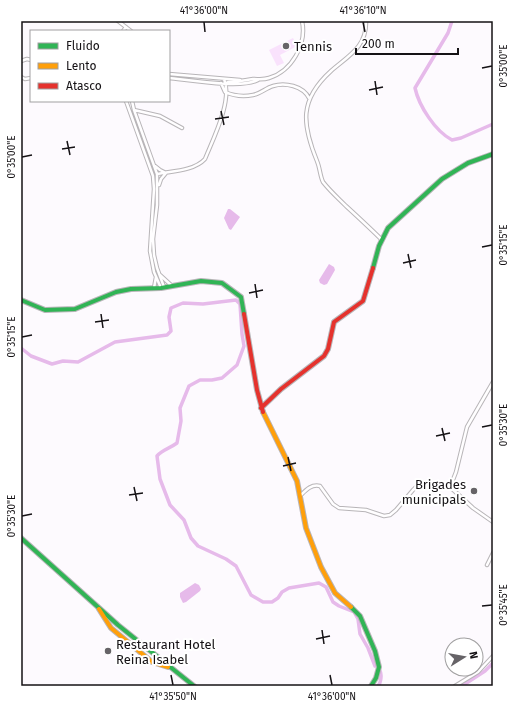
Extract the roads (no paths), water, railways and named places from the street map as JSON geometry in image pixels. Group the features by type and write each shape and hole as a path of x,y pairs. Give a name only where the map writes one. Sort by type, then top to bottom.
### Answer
{"street":[{"path":"118,21 130,30"},
{"path":"170,78 232,84 250,83 275,75 290,63 298,53 302,41 302,21"},
{"path":"366,21 361,44 349,57 331,70 315,87 306,111 307,134 319,166 322,180 331,192 382,240"},
{"path":"123,30 126,27"},
{"path":"22,59 30,59"},
{"path":"170,74 245,81"},
{"path":"157,174 194,167 205,159 224,110 226,84 224,79"},
{"path":"226,84 228,82 258,80"},
{"path":"221,83 225,92 237,96 254,95 272,86 278,85 299,88 310,98"},
{"path":"225,92 232,84"},
{"path":"126,102 153,176 154,206 150,251 156,277 163,287"},
{"path":"132,102 157,174 158,188 152,239 154,255 163,287"},
{"path":"134,110 160,116 182,128"},
{"path":"262,408 281,390 324,356 328,349 334,322 363,301 373,262 388,228 442,179 468,163 493,154"},
{"path":"154,165 160,170 167,172"},
{"path":"149,166 157,174"},
{"path":"158,188 161,179 167,172"},
{"path":"154,184 157,174"},
{"path":"159,274 172,286"},
{"path":"154,288 156,277"},
{"path":"21,300 45,310 75,309 116,292 131,289 172,286 201,281 222,283 241,297 257,390 262,408 295,476 309,537 328,582 339,597 360,616 375,651 379,667 373,685"},
{"path":"300,496 310,487 320,486 333,504 339,508 366,510 387,516 396,510 418,485 424,484 446,487 451,485 456,472 467,427 493,382"},
{"path":"449,486 473,508 493,522"},
{"path":"21,538 123,629 194,686"},
{"path":"487,565 493,553"},
{"path":"97,606 111,628 152,662 171,668"},
{"path":"455,686 478,672 493,656"}],"waterway":[{"path":"452,21 448,33 415,88 417,95 424,110 434,124 440,131 452,140 461,138 493,124"},
{"path":"21,348 31,356 52,364 63,361 78,362 115,342 167,335 171,331 169,317 171,308 183,303 203,304 236,300 240,304 244,346 237,365 222,378 200,380 189,386 180,408 181,421 177,443 157,456 160,479 170,505 184,520 191,538 198,546 226,559 236,566 251,595 263,602 272,602 278,598 282,592 289,588 319,583 326,587 333,602 354,612 358,619 360,634 368,648 375,666"},
{"path":"462,686 485,671 493,663"},
{"path":"378,686 381,678 380,671"}],"place":[{"name":"Tennis","path":"286,46"},
{"name":"Brigades municipals","path":"474,491"},
{"name":"Restaurant Hotel Reina Isabel","path":"108,651"}]}
